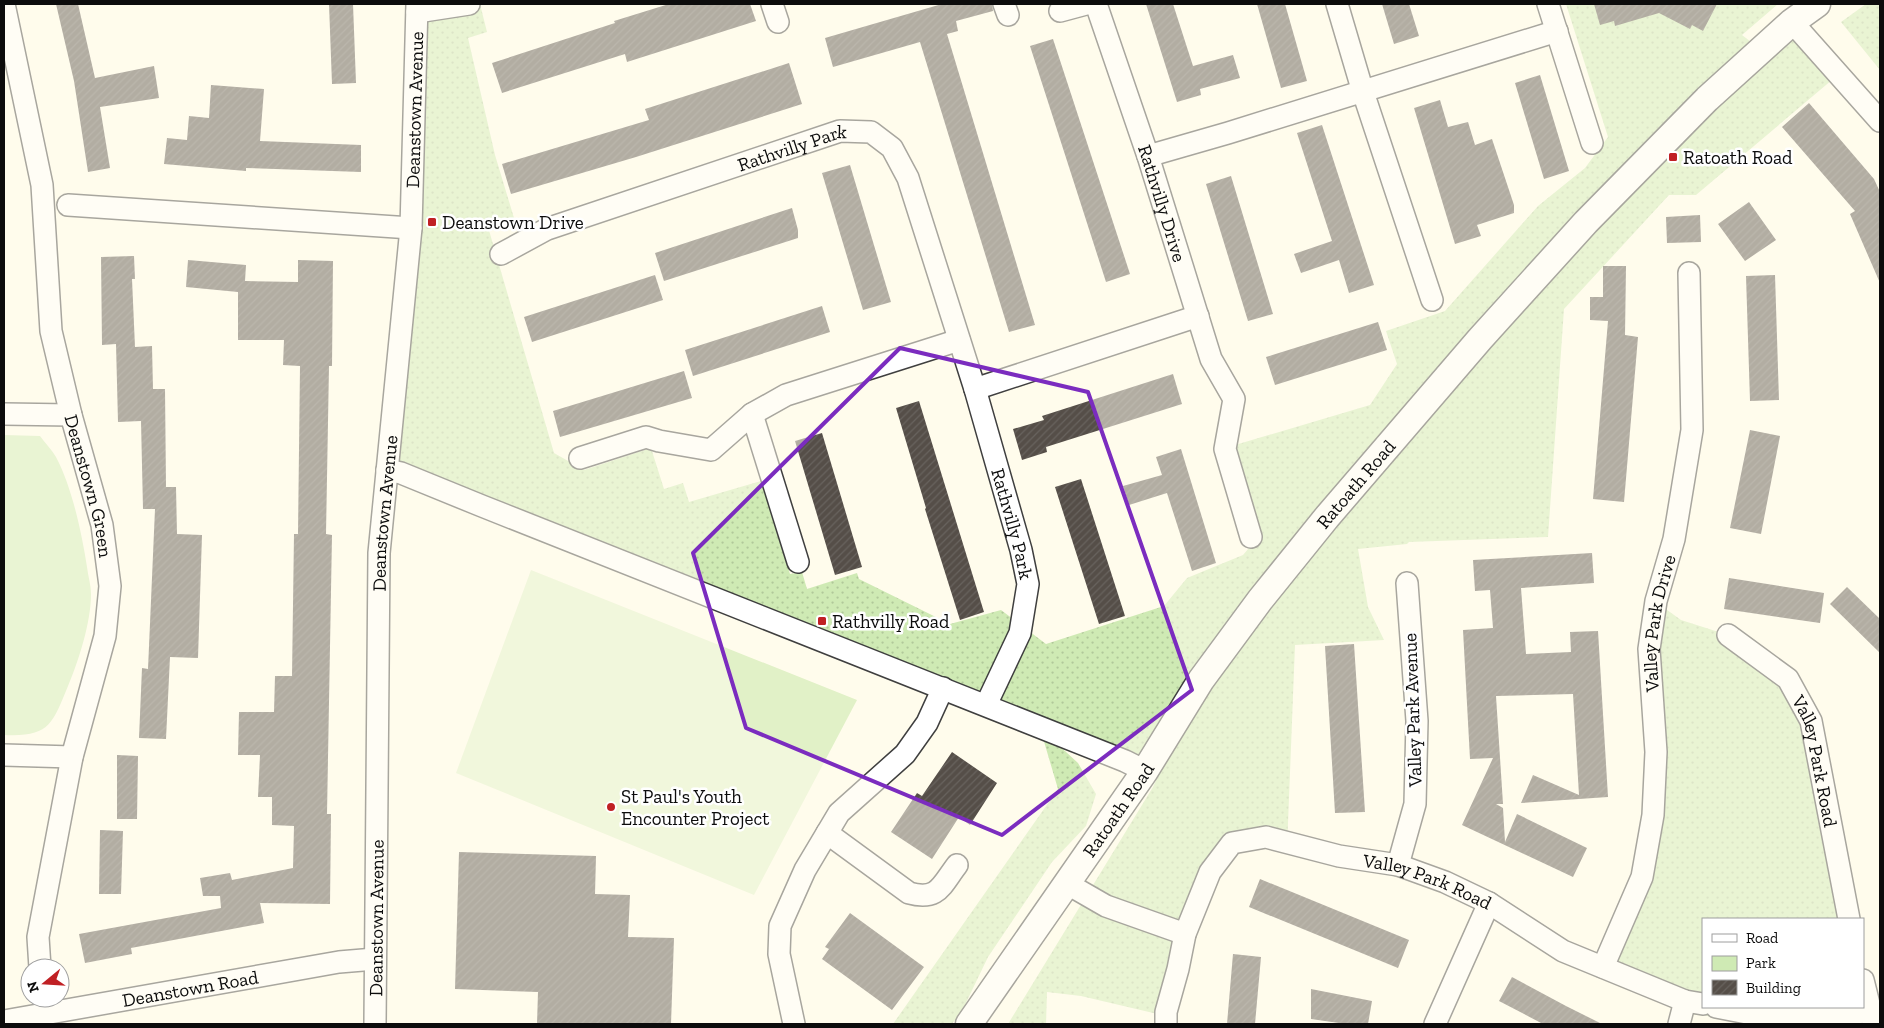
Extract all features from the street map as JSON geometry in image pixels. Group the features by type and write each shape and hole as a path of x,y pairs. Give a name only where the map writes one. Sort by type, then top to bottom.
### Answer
{"street":[{"name":"Deanstown Green","path":"4,4 42,185 52,331 71,415 102,525 110,586 105,636 72,757 38,937 39,958"},
{"path":"417,8 469,4"},
{"path":"1060,11 1086,4"},
{"name":"Rathvilly Drive","path":"1096,4 1148,156 1211,359 1234,399 1225,448 1251,537"},
{"path":"1337,4 1363,92 1432,300"},
{"path":"1548,4 1592,143"},
{"name":"Ratoath Road","path":"969,1024 1145,771 1201,680 1260,600 1327,517 1480,339 1586,222 1707,100 1792,22 1817,4"},
{"name":"Deanstown Avenue","path":"375,1024 379,553 411,228 417,8"},
{"path":"1792,22 1880,121"},
{"path":"1148,156 1557,32"},
{"name":"Rathvilly Park","path":"501,254 547,229 840,131 871,132 892,148 908,178 975,389 1021,550 1028,584 1020,633 986,705"},
{"path":"68,206 411,228"},
{"name":"Valley Park Drive","path":"1603,967 1642,876 1653,815 1656,752 1649,649 1656,601 1674,539 1692,430 1689,273"},
{"path":"975,389 1198,316"},
{"path":"580,458 646,437 712,450 752,414 786,394 959,340"},
{"path":"4,414 71,415"},
{"path":"752,414 798,562"},
{"path":"387,470 412,477 491,510 986,705 1145,771"},
{"name":"Valley Park Avenue","path":"1398,865 1415,804 1417,721 1407,583"},
{"name":"Valley Park Road","path":"1728,635 1788,679 1811,720 1849,918"},
{"path":"794,1024 779,954 780,926 805,870 839,813 905,754 928,723 943,688"},
{"path":"4,756 72,757"},
{"path":"827,833 909,894 923,897 936,893 956,865"},
{"name":"Valley Park Road","path":"1166,1024 1166,1012 1178,969 1184,934 1210,872 1232,842 1266,838 1339,856 1398,865 1445,882 1489,903 1563,951 1694,1002"},
{"path":"1066,883 1106,906 1184,934"},
{"path":"1435,1024 1489,903"},
{"name":"Deanstown Road","path":"70,1002 339,962 375,960"},
{"path":"1721,1008 1752,1014 1824,1014 1873,1018 1864,984"},
{"path":"1679,1024 1694,1002"},
{"name":"Deanstown Road","path":"4,1022 37,1008"}],"highlighted area":[{"path":"900,348 1088,392 1192,690 1002,835 746,728 693,553"}],"green space":[{"path":"480,4 487,32 468,38 495,155 514,218 488,227 554,453 584,470 651,448 664,489 683,483 689,502 761,481 790,574 802,572 807,589 857,573 859,579 950,624 1001,610 1046,644 1164,606 1187,578 1243,555 1254,542 1225,448 1370,405 1397,364 1386,331 1445,311 1538,206 1585,168 1608,137 1566,4 1778,4 1742,35 1764,52 1384,454 1139,767 388,469 419,12"},
{"path":"1866,4 1880,4 1880,70 1841,22"},
{"path":"1794,25 1839,74 1696,195 1669,195 1564,309 1548,537 1409,542 1407,544 1358,549 1368,607 1384,640 1295,645 1287,849 1267,846 1228,856 1209,871 1166,1016 1081,996 1047,992 1046,1024 1008,1024 1153,787 1202,682 1593,228"},
{"path":"4,435 40,436 56,457 67,482 76,511 91,591 89,617 84,641 58,710 47,726 40,731 19,735 4,735"},
{"path":"531,570 857,700 754,895 456,773"},
{"path":"1656,602 1681,620 1728,635 1788,680 1811,721 1843,918 1702,918 1702,1008 1863,1008 1869,1024 1784,1024 1679,1013 1603,967 1643,877"},
{"path":"1040,728 1078,763 1096,794 1086,826 1052,862 988,957 963,1009 952,1024 893,1024 1058,789"}],"building":[{"path":"56,4 78,4 95,78 154,66 159,98 100,107 110,168 88,172 74,81"},
{"path":"329,4 353,4 356,83 332,84"},
{"path":"669,4 750,4 756,21 627,62 625,54 502,93 492,63"},
{"path":"942,4 992,4 993,11 956,21 958,31 947,34 1035,325 1009,332 920,42 833,67 825,38"},
{"path":"1146,4 1173,4 1193,66 1233,55 1240,78 1200,89 1201,95 1177,102"},
{"path":"1257,4 1285,4 1307,81 1281,88"},
{"path":"1382,4 1409,4 1419,36 1394,44"},
{"path":"1594,4 1717,4 1703,31 1692,25 1690,29 1659,13 1615,26 1614,21 1600,25"},
{"path":"1053,39 1130,274 1106,282 1030,46"},
{"path":"789,63 802,104 636,157 511,194 502,164 649,120 645,109"},
{"path":"1540,75 1569,171 1544,179 1515,83"},
{"path":"211,85 264,89 260,141 361,145 361,172 246,168 246,171 164,164 167,138 187,140 189,116 209,118"},
{"path":"1440,100 1448,127 1468,122 1475,145 1492,139 1514,205 1514,213 1477,225 1481,236 1455,244 1414,108"},
{"path":"1809,103 1874,179 1880,192 1880,283 1850,214 1855,211 1782,127"},
{"path":"1322,125 1374,285 1349,293 1339,260 1301,273 1294,254 1332,241 1297,133"},
{"path":"850,165 891,302 863,310 822,173"},
{"path":"1231,176 1273,314 1248,321 1206,184"},
{"path":"1749,202 1776,240 1745,261 1718,224"},
{"path":"792,208 798,230 798,238 664,281 655,253"},
{"path":"1700,215 1701,242 1667,243 1666,217"},
{"path":"134,256 135,279 132,279 135,347 152,346 153,389 165,389 166,487 176,487 177,534 202,535 198,658 170,657 166,739 139,738 142,668 148,669 155,509 143,509 141,421 118,422 116,344 102,345 101,257"},
{"path":"188,260 246,265 245,281 298,282 298,260 333,261 332,366 329,366 326,534 332,535 327,814 331,814 330,904 260,903 264,923 131,948 132,954 85,963 79,934 221,908 220,896 203,896 200,878 230,873 232,880 293,868 294,826 272,825 272,797 258,797 260,755 238,755 239,712 274,712 275,676 292,676 294,534 298,534 300,366 283,365 284,340 238,340 238,292 186,287"},
{"path":"1603,266 1626,266 1625,335 1638,337 1624,502 1593,499 1608,321 1590,320 1590,297 1603,297"},
{"path":"655,275 663,300 532,342 524,317"},
{"path":"1775,275 1779,400 1750,401 1746,276"},
{"path":"822,306 830,332 693,376 685,350"},
{"path":"1378,322 1387,350 1275,385 1266,357"},
{"path":"684,371 692,398 560,437 553,411"},
{"path":"1173,374 1182,404 1046,447 1047,452 1022,460 1013,429 1044,420 1042,416"},
{"path":"919,401 984,612 960,620 896,408"},
{"path":"1750,430 1780,436 1761,534 1730,528"},
{"path":"822,433 862,567 835,575 795,441"},
{"path":"1181,449 1216,563 1192,571 1167,493 1129,505 1123,486 1162,475 1156,457"},
{"path":"1081,479 1125,616 1099,624 1055,487"},
{"path":"1592,553 1594,583 1521,588 1526,654 1571,652 1570,632 1598,631 1608,797 1521,803 1533,775 1579,795 1573,694 1496,696 1503,804 1496,804 1503,808 1505,842 1517,814 1587,848 1573,877 1462,825 1493,758 1470,759 1463,630 1493,628 1490,590 1475,591 1473,560"},
{"path":"1729,578 1824,593 1820,623 1724,609"},
{"path":"1847,587 1880,619 1880,653 1830,604"},
{"path":"1354,644 1365,812 1335,813 1325,646"},
{"path":"952,752 997,783 970,825 959,817 932,859 891,832 917,793 922,796"},
{"path":"117,755 138,756 137,819 117,819"},
{"path":"100,830 123,831 121,894 99,894"},
{"path":"459,852 596,856 595,894 630,895 628,937 674,938 671,1024 537,1024 538,992 455,989"},
{"path":"1260,879 1409,940 1398,968 1249,907"},
{"path":"850,913 924,967 892,1010 822,959 829,949 825,947"},
{"path":"1233,954 1261,957 1255,1024 1227,1024"},
{"path":"1512,977 1602,1024 1543,1024 1499,1001"},
{"path":"1311,989 1372,1001 1368,1024 1346,1024 1311,1019"}],"place":[{"name":"Ratoath Road","path":"1673,157"},
{"name":"Deanstown Drive","path":"432,222"},
{"name":"Rathvilly Road","path":"822,621"},
{"name":"St Paul's Youth Encounter Project","path":"611,807"}]}
